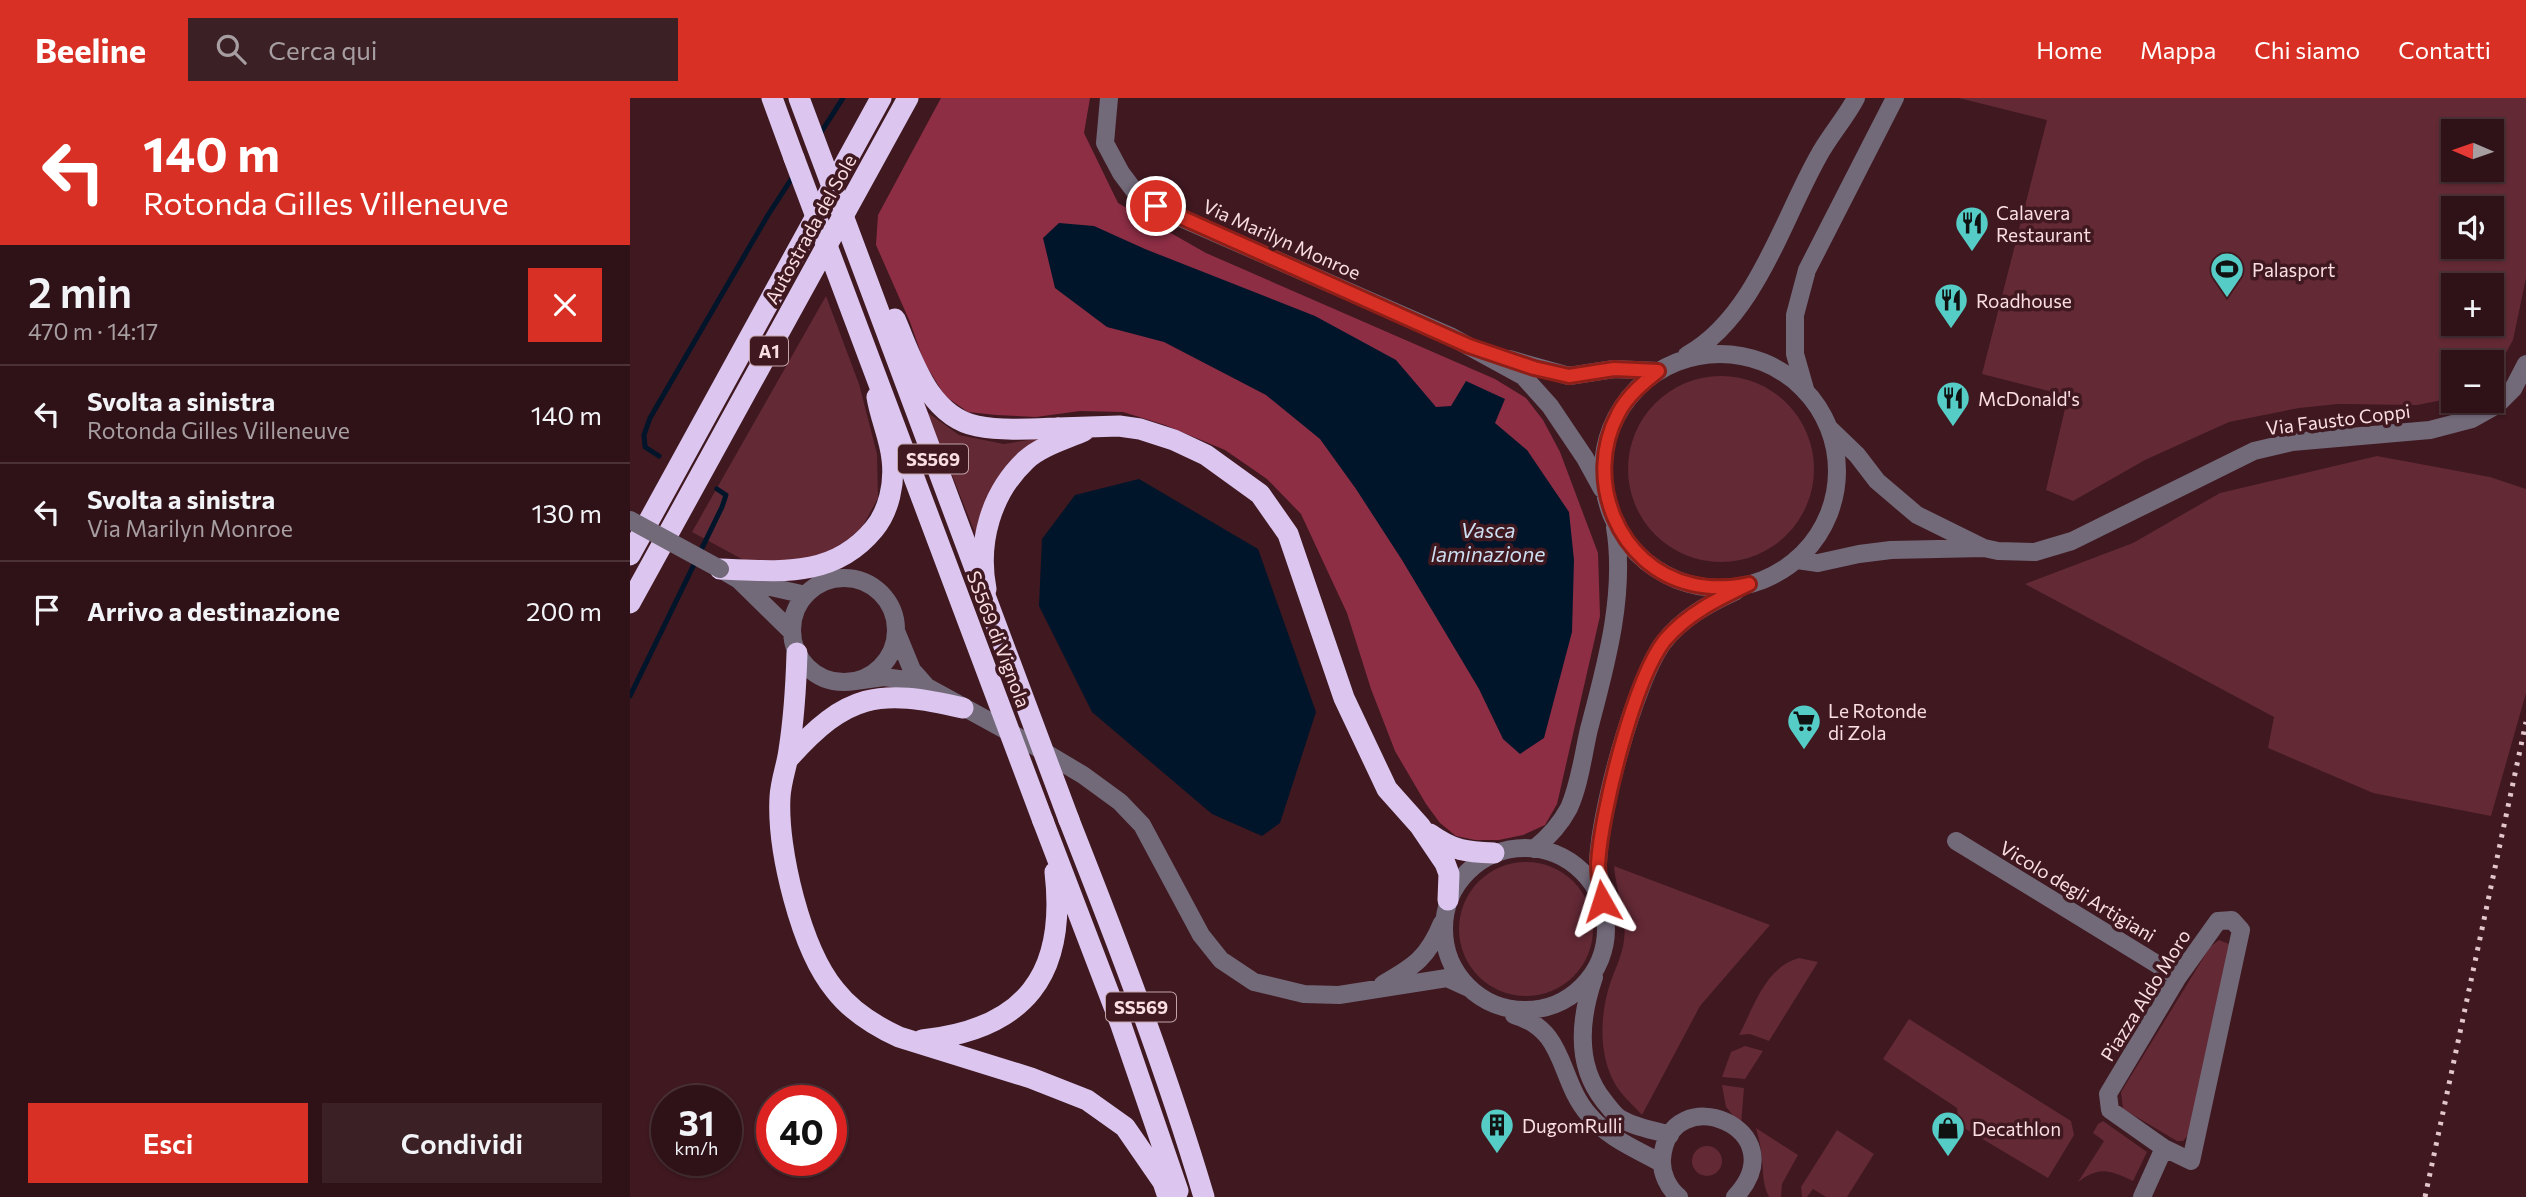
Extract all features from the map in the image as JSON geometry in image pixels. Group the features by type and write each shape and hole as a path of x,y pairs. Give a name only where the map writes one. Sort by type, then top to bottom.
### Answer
{"highway":[{"name":"SS569 di Vignola","path":"772,98 1121,1025 1180,1197"},
{"name":"SS569 di Vignola","path":"799,98 996,628 1139,1000 1204,1197"},
{"name":"Autostrada del Sole","path":"630,555 881,98"},
{"name":"Autostrada del Sole","path":"630,603 908,98"},
{"path":"808,123 876,265 914,363 934,400 958,418 975,426 1025,429 1119,426 1140,429 1174,440 1206,455 1260,494 1288,534 1344,698 1387,789 1420,826 1445,863 1449,874 1448,905"},
{"path":"730,574 818,566 848,554 866,539 882,520 891,493 892,459 879,412 870,360"},
{"path":"996,628 985,585 983,562 989,518 999,494 1027,459 1093,427"},
{"path":"797,653 795,708 780,794 781,836 797,907 821,970 856,1012 878,1028 1031,1078 1087,1100 1125,1127 1163,1182 1168,1197"},
{"path":"788,759 833,715 854,704 877,698 908,698 963,708"},
{"path":"1420,826 1454,849 1494,853"},
{"path":"913,1041 953,1037 981,1027 1017,1004 1042,976 1056,938 1058,895 1052,843"}],"street":[{"name":"Via Marilyn Monroe","path":"1109,98 1105,143 1121,173 1139,197 1469,346 1523,376 1550,406 1585,458 1606,499"},
{"path":"1749,584 1709,588 1689,584 1670,577 1637,554 1624,538 1606,499 1603,470 1611,431 1618,413 1635,390 1665,367 1703,346 1740,306 1764,268 1819,155 1856,98"},
{"path":"1805,389 1795,354 1795,315 1807,270 1895,98"},
{"name":"Via Marilyn Monroe","path":"1469,346 1534,368 1569,376 1614,369 1665,367"},
{"path":"1665,367 1695,356 1719,353 1743,355 1776,368 1805,389 1819,408 1830,429 1838,469 1831,509 1811,545 1797,560 1782,570 1698,610 1679,626 1652,660 1643,679 1618,762 1601,834 1598,867 1606,923 1605,945 1587,997 1582,1023 1583,1052 1590,1078 1598,1094 1618,1117 1670,1135"},
{"name":"Via Fausto Coppi","path":"1797,560 1818,563 1891,550 1984,548 2035,552 2072,541 2254,451 2292,442 2430,430 2472,419 2497,405 2513,389 2526,364"},
{"name":"Via Fausto Coppi","path":"1830,429 1857,455 1877,481 1917,514 1984,548"},
{"path":"630,520 730,574 806,594"},
{"path":"1534,849 1558,827 1570,806 1602,684 1617,590 1619,548 1614,520"},
{"path":"730,574 792,632"},
{"path":"927,687 912,670 896,631 889,604 880,593 869,585 843,578 829,580 806,594 795,612 792,632 797,653 803,663 821,677 843,682 884,677 927,687 1052,757 1120,802 1142,825 1200,935 1221,960 1254,982 1304,993 1339,995 1447,978 1469,988 1501,1011 1532,1020 1549,1037 1581,1106 1606,1133 1661,1163"},
{"path":"855,681 867,677 879,668 894,645 896,631"},
{"name":"Vicolo degli Artigiani","path":"1956,841 2178,977"},
{"path":"1372,990 1404,972 1433,945 1448,905 1464,877 1494,853 1534,849 1556,854 1575,865 1591,882 1602,901"},
{"path":"1448,905 1445,932 1448,955 1469,988"},
{"name":"Piazza Aldo Moro","path":"2231,920 2241,930 2191,1161 2164,1148 2110,1110 2108,1094 2178,977 2218,921 2231,920"},
{"path":"1489,1002 1510,1009 1531,1010 1551,1006 1570,997 1598,966"},
{"path":"1679,1197 1668,1185 1661,1163 1663,1148 1680,1125 1692,1118 1706,1116 1733,1124 1750,1146 1750,1174 1735,1197"},
{"path":"2142,1197 2164,1148"}],"shaded area":[{"path":"941,98 1090,98 1084,133 1118,203 1206,253 1495,379 1526,398 1543,420 1560,452 1598,553 1600,616 1557,804 1545,825 1523,835 1499,840 1475,840 1456,836 1440,823 1395,751 1371,689 1347,613 1301,514 1267,479 1225,450 1165,425 1123,412 1080,411 1036,417 996,415 968,412 945,396 924,362 910,322 876,245 878,215"},
{"name":"Palasport","path":"1959,98 2526,98 2526,278 2513,340 2504,356 2504,350 2441,350 2441,400 2417,405 2338,404 2299,408 2229,422 2145,460 2073,501 2046,490 2068,396 1982,374 2047,120"},
{"path":"826,296 859,384 877,454 878,498 858,535 835,555 751,564 692,532"},
{"path":"1721,376 1757,383 1787,403 1807,433 1814,469 1807,505 1787,535 1757,555 1721,562 1685,555 1655,535 1635,505 1628,469 1635,433 1655,403 1685,383"},
{"path":"927,412 959,435 1004,444 1053,436 977,538"},
{"path":"2377,456 2490,477 2526,489 2526,693 2491,816 2373,793 2268,748 2274,717 2025,584 2133,543 2220,493"},
{"path":"1526,862 1552,867 1574,881 1588,903 1593,929 1588,955 1574,977 1552,991 1526,996 1500,991 1478,977 1464,955 1459,929 1464,903 1478,881 1500,867"},
{"path":"1614,866 1770,925 1700,1006 1642,1115 1614,1082 1603,1048 1606,999 1624,940 1624,921"},
{"path":"2219,940 2229,944 2231,956 2191,1132 2183,1141 2177,1141 2123,1109 2121,1092 2210,947"},
{"path":"1799,958 1818,962 1769,1041 1750,1034 1739,1035 1769,979 1787,963"},
{"path":"1909,1019 2071,1121 2074,1135 2048,1178 1959,1125 1957,1108 1883,1059"},
{"path":"1745,1046 1763,1051 1745,1079 1722,1077 1731,1052"},
{"path":"1722,1085 1744,1088 1741,1125 1726,1107"},
{"path":"2103,1121 2147,1152 2133,1181 2105,1171 2092,1174 2078,1182 2104,1141 2093,1133"},
{"path":"1756,1128 1798,1155 1782,1184 1781,1197 1769,1197 1766,1191"},
{"path":"1837,1130 1874,1154 1847,1197 1826,1197 1813,1189 1807,1197 1802,1197 1801,1187"},
{"path":"1707,1146 1718,1150 1722,1161 1718,1172 1707,1176 1696,1172 1692,1161 1696,1150"}],"water":[{"name":"Vasca laminazione","path":"1059,223 1094,226 1315,316 1396,360 1436,407 1451,406 1466,381 1505,399 1495,423 1527,450 1569,512 1574,560 1572,632 1544,738 1520,754 1503,739 1479,689 1402,560 1320,439 1266,395 1164,342 1107,327 1055,288 1043,238"},
{"path":"1139,479 1258,549 1316,712 1280,823 1262,836 1212,814 1092,712 1039,606 1042,539 1075,495"}],"waterway":[{"path":"820,134 843,98"},
{"path":"659,456 645,447 644,435 650,418 794,175"},
{"path":"630,696 722,507 726,495 717,489"}],"railway":[{"path":"2425,1197 2526,722"}],"place":[{"name":"Calavera Restaurant","path":"1972,253"},
{"name":"Palasport","path":"2227,299"},
{"name":"Roadhouse","path":"1951,330"},
{"name":"McDonald's","path":"1953,428"},
{"name":"Le Rotonde di Zola","path":"1804,751"},
{"name":"DugomRulli","path":"1497,1155"},
{"name":"Decathlon","path":"1948,1158"}],"route":[{"path":"1156,206 1469,346 1534,368 1569,376 1614,369 1658,371 1635,390 1618,413 1607,440 1603,470 1606,499 1614,520 1637,554 1670,577 1709,588 1749,584 1698,610 1679,626 1652,660 1643,679 1618,762 1601,834 1598,867 1602,901"}]}
